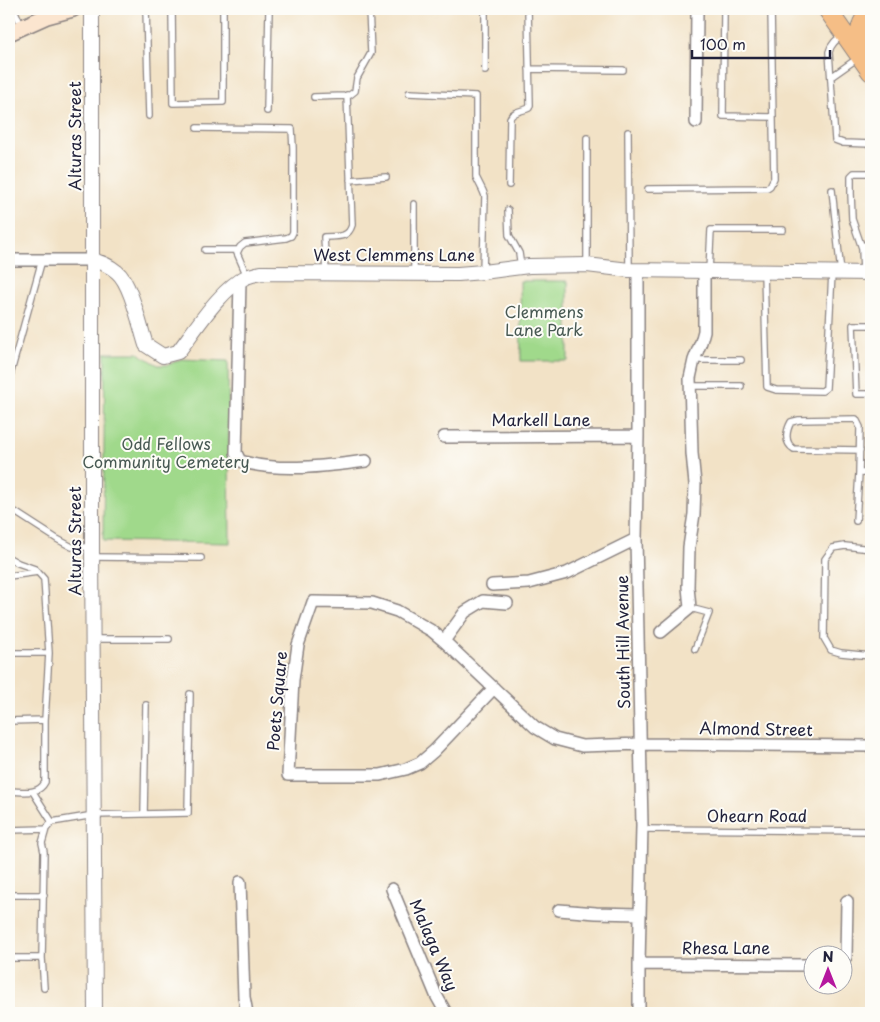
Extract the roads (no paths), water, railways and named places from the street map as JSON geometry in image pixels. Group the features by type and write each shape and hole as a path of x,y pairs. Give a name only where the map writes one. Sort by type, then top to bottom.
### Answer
{"main road":[{"path":"15,30 47,16 73,9"},
{"path":"827,9 868,65"},
{"path":"868,65 860,31 862,21 871,12"}],"street":[{"name":"Alturas Street","path":"92,9 92,639 95,1013"},
{"path":"696,122 697,9"},
{"name":"West Clemmens Lane","path":"9,260 92,260 119,272 128,288 146,345 163,356 178,352 220,296 243,279 261,272 458,274 521,267 588,265 634,270 867,273"},
{"name":"South Hill Avenue","path":"634,270 638,436 636,540 642,829 639,964 640,1013"},
{"path":"661,632 690,608 688,587 689,547 694,514 695,484 692,453 690,378 704,331 706,271"},
{"path":"243,279 236,453 240,461 256,466 313,468 366,462"},
{"name":"Markell Lane","path":"444,437 638,436"},
{"path":"492,585 530,583 567,573 636,540"},
{"path":"444,640 464,612 483,601 507,603"},
{"name":"Poets Square","path":"494,688 434,751 420,763 406,769 380,775 288,775 292,680 298,645 313,602 372,603 397,611 444,640 535,727 556,739 582,746 641,744"},
{"name":"Almond Street","path":"641,744 871,746"},
{"path":"240,882 244,997 247,1013"},
{"name":"Malaga Way","path":"392,889 433,987 446,1013"},
{"path":"846,944 847,901"},
{"path":"558,910 640,914"},
{"name":"Rhesa Lane","path":"639,964 802,965"}],"lane":[{"path":"14,9 15,30"},
{"path":"146,9 149,116"},
{"path":"172,9 173,103 223,102 223,9"},
{"path":"268,111 267,52 269,9"},
{"path":"314,97 347,96 355,91 357,78 371,53 369,9"},
{"path":"485,9 485,71"},
{"path":"509,185 510,118 514,113 529,108 530,105 528,9"},
{"path":"724,9 723,116 772,117"},
{"path":"648,189 766,188 770,186 774,178 771,9"},
{"path":"844,34 831,47 829,60 835,140 843,143 871,144"},
{"path":"831,77 868,65"},
{"path":"530,69 623,70"},
{"path":"409,93 476,96 476,177 484,190 483,272"},
{"path":"326,273 324,237 342,236 350,231 352,225 347,96"},
{"path":"197,128 292,129 293,232 291,236 286,238 245,243 240,247 237,254 243,279"},
{"path":"628,132 634,270"},
{"path":"587,138 588,265"},
{"path":"867,273 862,248 852,219 850,193 851,176 854,173 871,173"},
{"path":"350,180 386,177"},
{"path":"764,272 766,387 776,390 822,391 826,388 836,273 832,190"},
{"path":"414,204 414,273"},
{"path":"508,210 509,235 520,253 521,267"},
{"path":"706,271 711,230 783,230"},
{"path":"862,248 871,241"},
{"path":"205,250 238,250"},
{"path":"9,380 42,260"},
{"path":"871,326 853,326 856,394 871,394"},
{"path":"694,360 741,360"},
{"path":"690,386 741,386"},
{"path":"856,521 860,450 860,427 856,419 799,420 791,422 787,428 789,446 794,449 860,450"},
{"path":"859,473 871,473"},
{"path":"9,508 57,540 72,547 92,552 201,558"},
{"path":"871,549 845,546 833,548 825,560 824,638 831,650 841,654 871,656"},
{"path":"9,558 35,569 44,579 49,653 45,720 45,782 39,790 33,792 9,791"},
{"path":"9,576 38,572"},
{"path":"690,608 709,613 695,649"},
{"path":"92,639 169,638"},
{"path":"9,653 49,653"},
{"path":"44,988 42,958 44,852 42,843 46,829 52,822 94,815 188,813 190,694"},
{"path":"144,814 146,705"},
{"path":"9,721 45,720"},
{"path":"33,792 52,822"},
{"path":"9,830 46,829"},
{"name":"Ohearn Road","path":"642,829 871,831"},
{"path":"9,895 44,895"},
{"path":"9,958 42,958"}],"park label":[{"name":"Clemmens Lane Park","path":"544,321"},
{"name":"Odd Fellows Community Cemetery","path":"166,453"}]}
